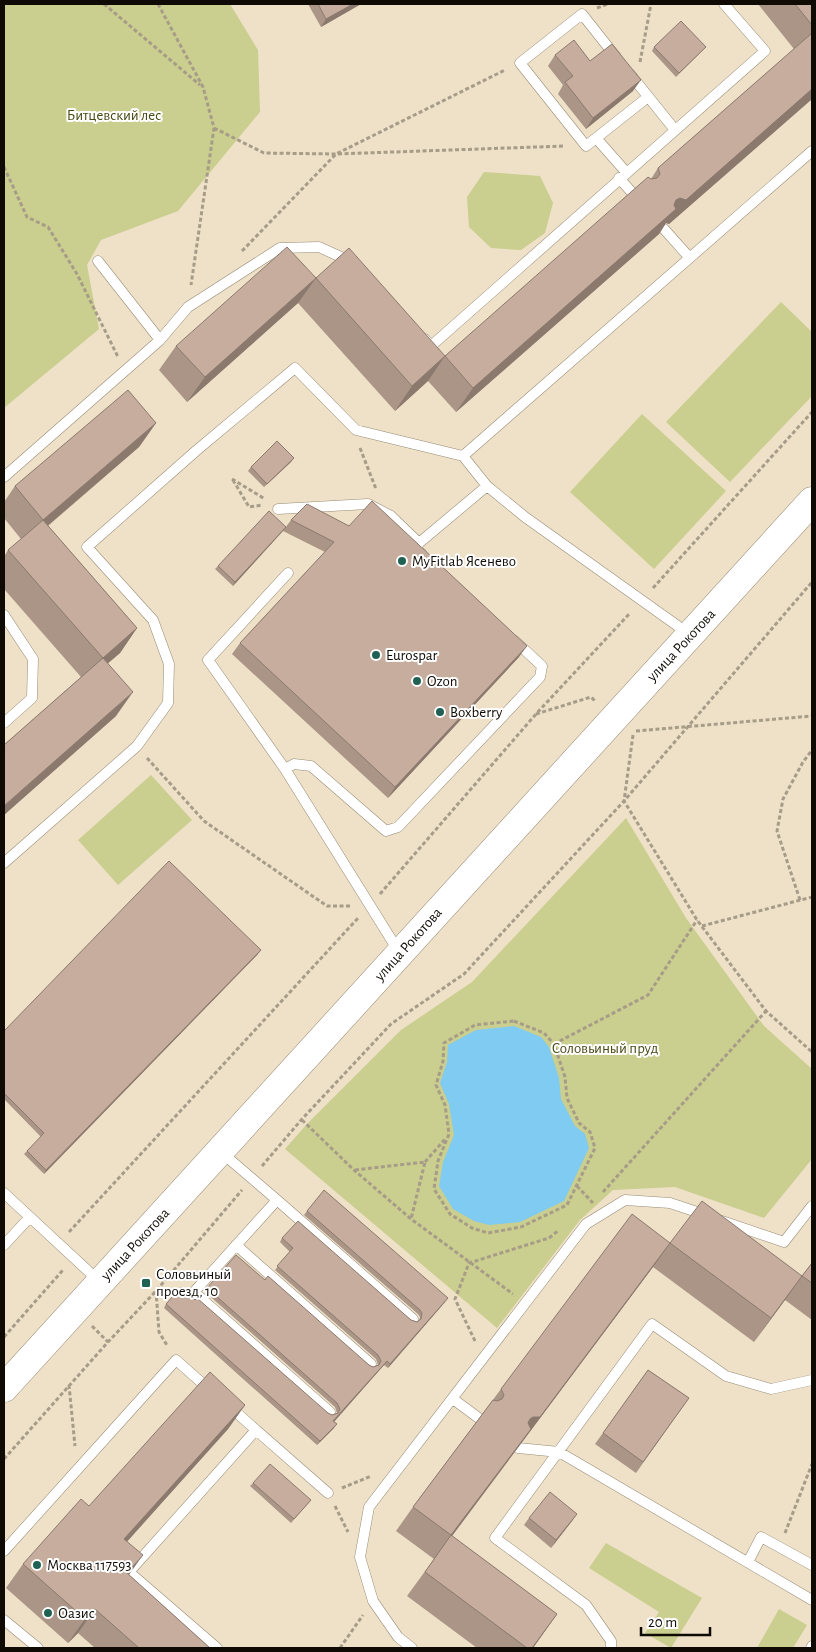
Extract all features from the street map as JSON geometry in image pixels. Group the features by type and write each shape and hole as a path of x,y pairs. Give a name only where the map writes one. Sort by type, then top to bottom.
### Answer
{"street":[{"name":"улица Рокотова","path":"4,1388 812,501"}],"lane":[{"path":"418,331 431,346 765,51 724,4"},
{"path":"648,97 586,146 520,62 582,14 636,83 648,97 674,130"},
{"path":"596,138 623,175 636,197"},
{"path":"462,456 812,151"},
{"path":"664,229 690,257"},
{"path":"4,478 160,340 188,307 280,248 319,247 360,265"},
{"path":"98,261 160,340"},
{"path":"4,863 137,746 168,703 169,664 153,620 88,547 197,450 295,368 356,430 462,456 487,486 525,517 690,634"},
{"path":"430,562 416,548 419,542 487,486"},
{"path":"278,509 368,504 390,516 419,542"},
{"path":"288,574 208,660 285,768 369,906 400,953"},
{"path":"4,615 33,659 32,698 4,723"},
{"path":"285,768 294,764 311,766 386,831 398,828 540,677 542,666 507,633"},
{"path":"220,1151 413,1319"},
{"path":"4,1193 100,1282"},
{"path":"277,1200 194,1292 330,1412"},
{"path":"412,1648 398,1637 373,1601 360,1557 369,1508 484,1360 586,1224 625,1200 670,1203 784,1242 812,1206"},
{"path":"4,1245 30,1217"},
{"path":"236,1245 371,1364"},
{"path":"611,1648 611,1641 586,1605 495,1538 652,1324 726,1376 771,1389 812,1380"},
{"path":"4,1551 176,1360 328,1493"},
{"path":"453,1400 480,1419"},
{"path":"217,1648 129,1572 256,1430"},
{"path":"518,1448 559,1452 812,1600"},
{"path":"748,1562 761,1537 812,1565"},
{"path":"4,1620 38,1648"}],"path":[{"path":"104,4 203,87"},
{"path":"158,4 203,87 214,128 188,307"},
{"path":"636,83 651,4"},
{"path":"242,251 336,154 520,62"},
{"path":"214,128 264,153 336,154 586,146"},
{"path":"4,167 27,218 48,227 78,274 125,371"},
{"path":"4,1337 52,1283 72,1257 69,1232 369,906 536,714 812,412"},
{"path":"356,430 359,446 378,496 390,516"},
{"path":"266,499 232,479 249,507 266,505"},
{"path":"4,1459 156,1291 302,1119 391,1024 464,974 624,801 812,582"},
{"path":"536,714 590,697 614,717"},
{"path":"812,716 634,732 624,801 697,920 766,1011 812,1052"},
{"path":"137,746 204,821 327,906 369,906"},
{"path":"800,900 777,831 782,798 812,750"},
{"path":"702,926 812,896"},
{"path":"554,1044 648,996 697,920"},
{"path":"600,1196 766,1011"},
{"path":"514,1020 544,1033 554,1044 565,1077 566,1098 579,1123 590,1132 596,1148 567,1205 521,1227 488,1233 472,1228 450,1214 434,1189 438,1161 449,1134 445,1106 436,1085 443,1061 444,1043 475,1025 514,1020"},
{"path":"302,1119 354,1170 411,1218 526,1303"},
{"path":"411,1218 425,1162 449,1134"},
{"path":"354,1170 425,1162"},
{"path":"577,1186 593,1203 586,1209"},
{"path":"484,1360 455,1299 470,1263 549,1238 564,1226"},
{"path":"156,1291 159,1332 176,1360"},
{"path":"69,1385 78,1469"},
{"path":"780,1548 812,1464"},
{"path":"340,1648 373,1601"}],"green space":[{"name":"Битцевский лес","path":"4,4 230,4 258,50 260,112 178,211 101,240 87,265 99,329 4,408"},
{"path":"484,172 540,176 553,203 545,233 521,250 491,248 469,227 467,197"},
{"path":"781,302 812,332 812,396 730,482 666,422"},
{"path":"642,414 726,491 654,569 570,492"},
{"path":"151,775 192,820 118,885 78,840"},
{"name":"Соловьиный пруд","path":"626,818 686,918 764,1026 812,1069 812,1159 764,1218 675,1187 613,1190 580,1220 497,1328 285,1149 307,1124 401,1030 472,982"},
{"path":"606,1543 702,1598 671,1648 645,1633 659,1612 589,1568"},
{"path":"779,1609 807,1625 793,1648 757,1648"}],"water":[{"path":"514,1026 541,1037 549,1047 559,1078 561,1099 575,1126 585,1134 589,1148 564,1201 520,1222 489,1225 474,1221 453,1209 439,1186 443,1162 454,1135 449,1104 440,1083 447,1062 448,1045 476,1030"}],"building":[{"path":"318,4 353,4 326,19"},
{"path":"795,4 812,4 812,25"},
{"path":"681,21 706,47 679,73 654,47"},
{"path":"812,33 812,89 686,200 680,198 676,200 674,205 676,209 473,388 445,356 648,177 651,179 657,178 660,174 658,168"},
{"path":"574,40 590,61 612,44 641,80 593,118 565,82 573,76 555,55"},
{"path":"287,247 316,278 205,377 176,346"},
{"path":"349,248 445,356 412,386 316,278"},
{"path":"128,390 156,423 43,520 15,486"},
{"path":"277,441 294,458 267,484 251,467"},
{"name":"Eurospar","path":"372,501 527,646 395,787 240,643 334,542 291,520 307,504 349,526"},
{"path":"269,511 286,527 235,582 218,566"},
{"path":"43,520 137,628 103,658 8,550"},
{"path":"103,658 133,692 4,806 4,745"},
{"path":"169,861 261,950 46,1170 27,1151 44,1133 4,1093 4,1031"},
{"path":"324,1190 448,1298 390,1364 387,1361 333,1421 337,1424 320,1441 166,1304 181,1287 195,1300 197,1298 328,1413 332,1415 338,1413 340,1409 337,1403 207,1288 236,1255 265,1280 268,1276 369,1365 373,1367 379,1365 381,1361 378,1355 277,1266 293,1248 282,1238 298,1221 411,1320 417,1322 421,1319 422,1313 420,1310 307,1211"},
{"path":"702,1201 802,1276 771,1318 670,1243"},
{"path":"632,1214 670,1243 540,1417 530,1419 528,1423 531,1429 451,1535 413,1507 493,1400 502,1399 504,1395 501,1389"},
{"path":"812,1263 812,1283 802,1276"},
{"path":"648,1370 689,1398 643,1462 603,1433"},
{"path":"210,1372 245,1405 124,1539 143,1555 127,1573 210,1648 139,1648 95,1609 85,1619 23,1564 81,1499 89,1506"},
{"path":"270,1464 311,1500 294,1519 253,1483"},
{"path":"550,1492 577,1514 556,1540 529,1518"},
{"path":"451,1535 557,1614 532,1648 527,1648 425,1572"}],"place":[{"name":"MyFitlab Ясенево","path":"402,561"},
{"name":"Eurospar","path":"376,655"},
{"name":"Ozon","path":"417,681"},
{"name":"Boxberry","path":"440,712"},
{"name":"Соловьиный проезд, 10","path":"146,1283"},
{"name":"Москва 117593","path":"37,1565"},
{"name":"Оазис","path":"48,1613"}]}
